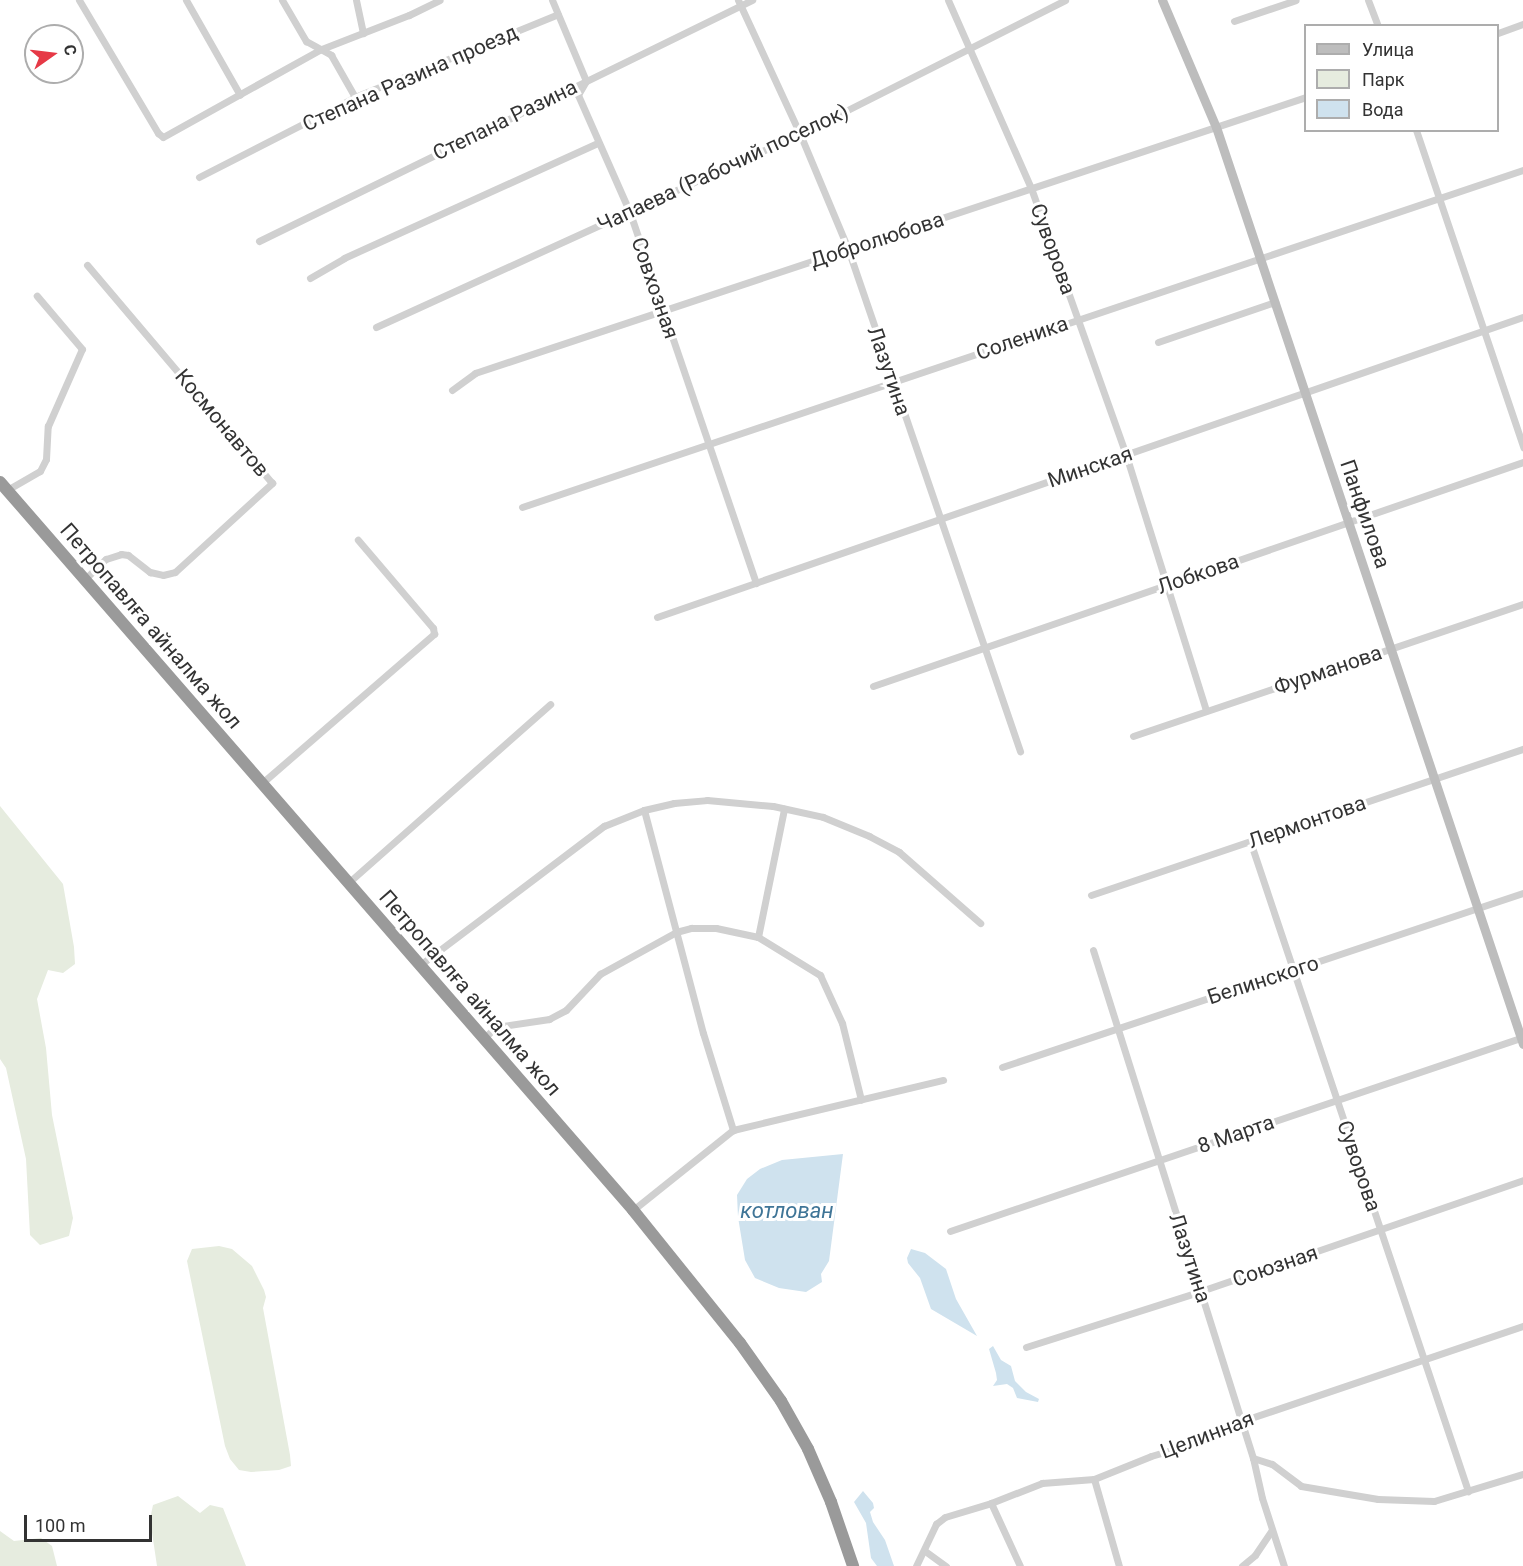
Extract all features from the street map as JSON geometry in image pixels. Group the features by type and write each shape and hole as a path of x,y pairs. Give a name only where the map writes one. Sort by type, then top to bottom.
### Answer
{"highway":[{"name":"Петропавлға айналма жол","path":"4,486 633,1210 740,1343 781,1401 808,1449 831,1502 853,1566"}],"street":[{"path":"79,0 158,133 163,137 319,50 440,0"},
{"path":"186,0 240,95"},
{"path":"282,0 306,41 332,55 355,97"},
{"path":"356,0 363,33"},
{"name":"Совхозная","path":"552,0 585,81 578,95 630,213 756,583"},
{"name":"Степана Разина","path":"259,241 739,3 752,0"},
{"name":"Суворова","path":"948,0 1031,188 1126,454 1206,711"},
{"name":"Чапаева (Рабочий поселок)","path":"376,327 800,134 1065,0"},
{"name":"Панфилова","path":"1162,0 1216,127 1522,1039"},
{"path":"1234,21 1296,0"},
{"path":"1368,0 1377,24"},
{"name":"Лазутина","path":"739,3 800,134 848,249 1020,751"},
{"name":"Степана Разина проезд","path":"199,177 355,97 558,14"},
{"path":"1499,32 1523,24"},
{"name":"Добролюбова","path":"452,390 475,373 1304,97"},
{"path":"1417,132 1523,447"},
{"path":"310,278 344,258 598,143"},
{"name":"Соленика","path":"522,507 1523,170"},
{"name":"Космонавтов","path":"85,579 106,559 121,554 128,555 150,572 163,575 175,572 272,483 87,265"},
{"path":"4,486 40,471 46,459 48,426 82,349 37,296"},
{"path":"1158,342 1275,302"},
{"name":"Минская","path":"657,617 1523,317"},
{"name":"Лобкова","path":"873,686 1523,462"},
{"path":"262,783 434,634 433,628 358,540"},
{"name":"Фурманова","path":"1133,736 1523,604"},
{"path":"348,883 550,704"},
{"name":"Лермонтова","path":"1091,895 1523,749"},
{"path":"420,965 585,839 624,816 674,802 706,800 784,809 823,817 869,836 899,852 980,923"},
{"path":"758,937 784,809"},
{"path":"644,810 676,932 733,1130"},
{"name":"Суворова","path":"1250,841 1468,1491"},
{"name":"Белинского","path":"1002,1067 1523,893"},
{"path":"484,1038 496,1027 549,1019 566,1010 600,974 676,932 704,927 758,937 812,969 825,983 842,1023 861,1100"},
{"name":"Лазутина","path":"1093,950 1242,1421 1284,1566"},
{"name":"8 Марта","path":"950,1232 1522,1039"},
{"path":"633,1210 733,1130 943,1080"},
{"name":"Союзная","path":"1026,1347 1201,1291 1523,1180"},
{"name":"Целинная","path":"916,1566 940,1520 1042,1483 1095,1479 1151,1456 1204,1440 1242,1421 1523,1326"},
{"path":"1253,1458 1272,1464 1301,1486 1378,1499 1434,1501 1523,1474"},
{"path":"1095,1479 1119,1566"},
{"path":"991,1503 1020,1566"},
{"path":"1242,1566 1255,1556 1272,1530"},
{"path":"925,1551 946,1566"}],"green space":[{"path":"0,806 63,884 74,947 75,964 63,973 48,970 37,999 46,1048 52,1115 73,1218 69,1236 40,1245 30,1235 26,1159 6,1068 0,1059"},
{"path":"219,1246 232,1249 252,1266 266,1297 263,1308 291,1466 279,1470 251,1472 239,1470 230,1459 225,1446 187,1261 192,1249"},
{"path":"178,1496 200,1513 210,1505 223,1508 246,1566 157,1566 150,1519 153,1505"},
{"path":"0,1531 14,1541 41,1538 52,1546 57,1566 0,1566"}],"water":[{"name":"котлован","path":"843,1154 829,1261 821,1274 822,1282 806,1292 779,1288 755,1278 745,1260 738,1217 737,1195 747,1179 760,1169 782,1160"},
{"path":"911,1249 925,1253 946,1269 956,1299 977,1336 931,1309 920,1278 908,1263 907,1258"},
{"path":"993,1346 1001,1360 1011,1366 1015,1381 1026,1392 1039,1399 1038,1402 1017,1398 1013,1388 1007,1384 993,1386 997,1380 989,1349"},
{"path":"863,1491 873,1503 874,1508 870,1512 873,1522 885,1540 894,1566 877,1566 871,1558 866,1523 854,1502"}]}
